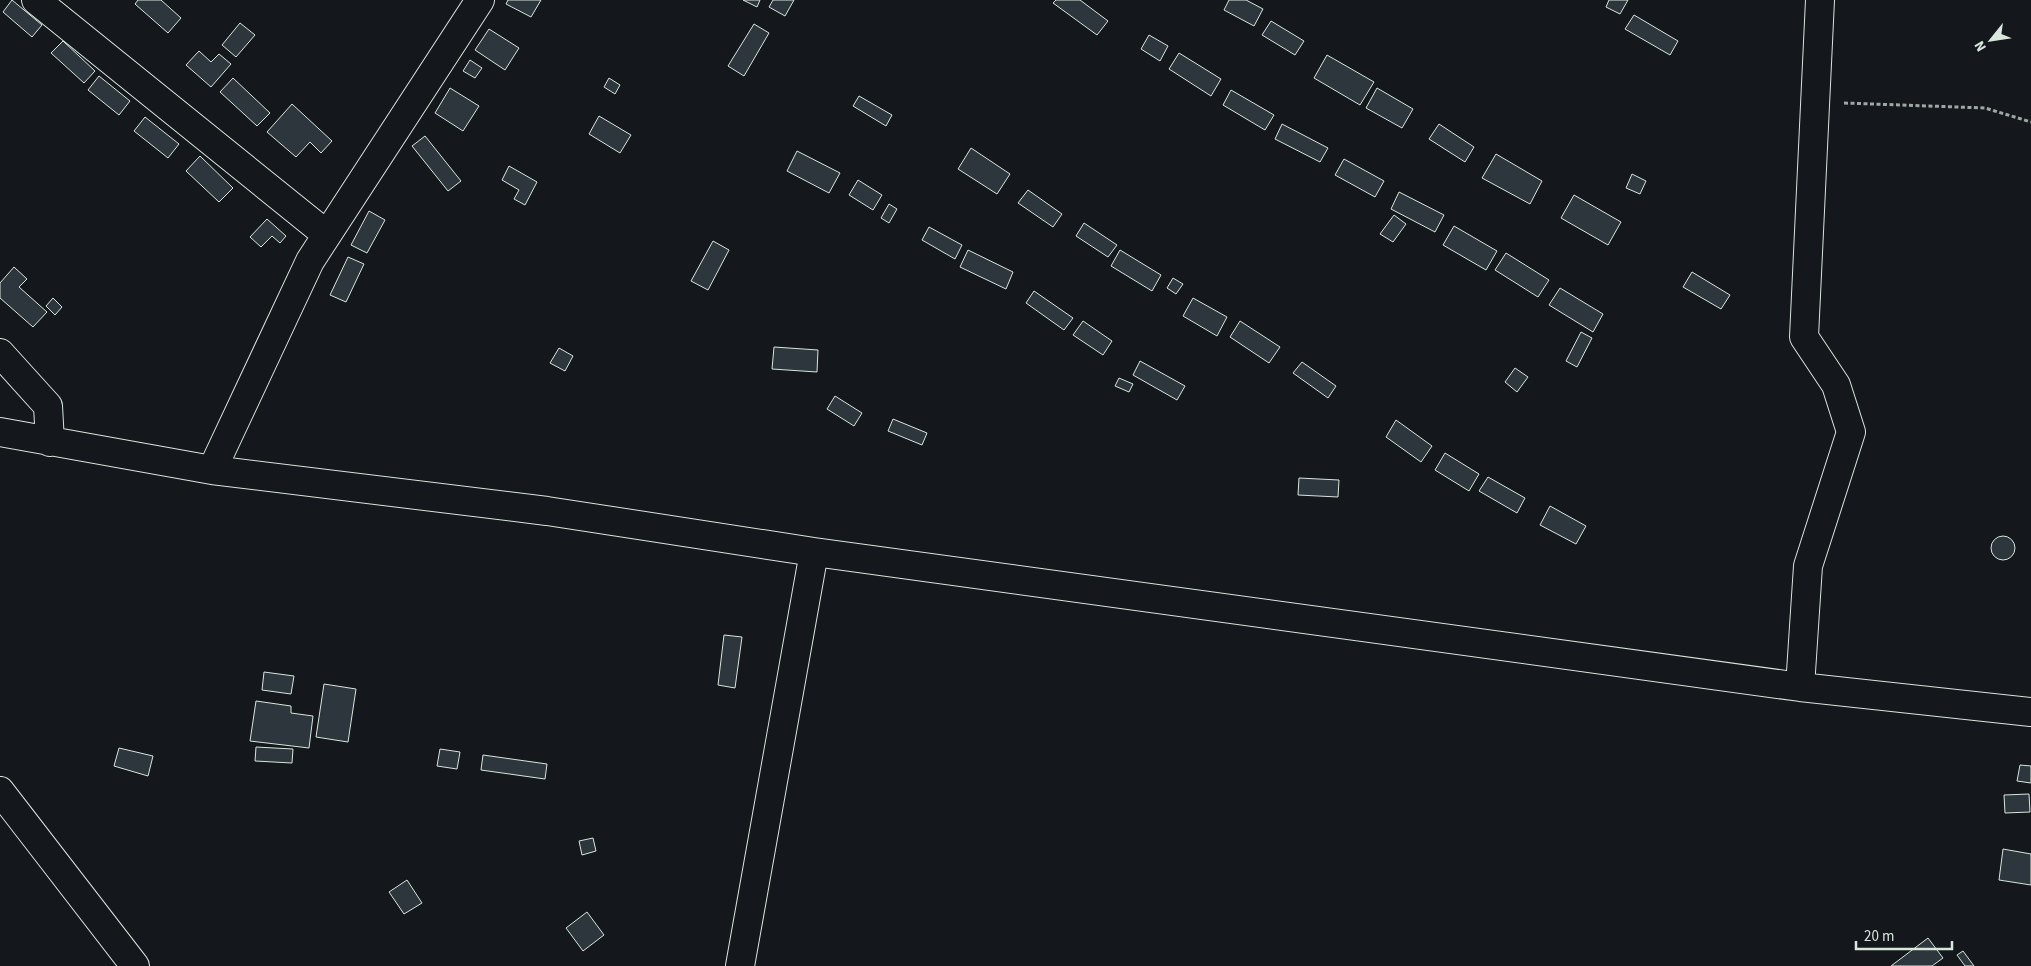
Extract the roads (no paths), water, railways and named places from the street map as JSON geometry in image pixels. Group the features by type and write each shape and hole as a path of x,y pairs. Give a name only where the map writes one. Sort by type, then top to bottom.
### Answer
{"street":[{"path":"36,0 326,234"},
{"path":"212,470 306,270 326,234 480,0"},
{"path":"1800,687 1808,566 1851,432 1836,385 1804,337 1820,0"},
{"path":"0,353 48,406 50,442"},
{"path":"0,432 212,470 547,510 814,552 1800,687 2031,712"},
{"path":"740,966 814,552"},
{"path":"0,791 134,966"}]}
